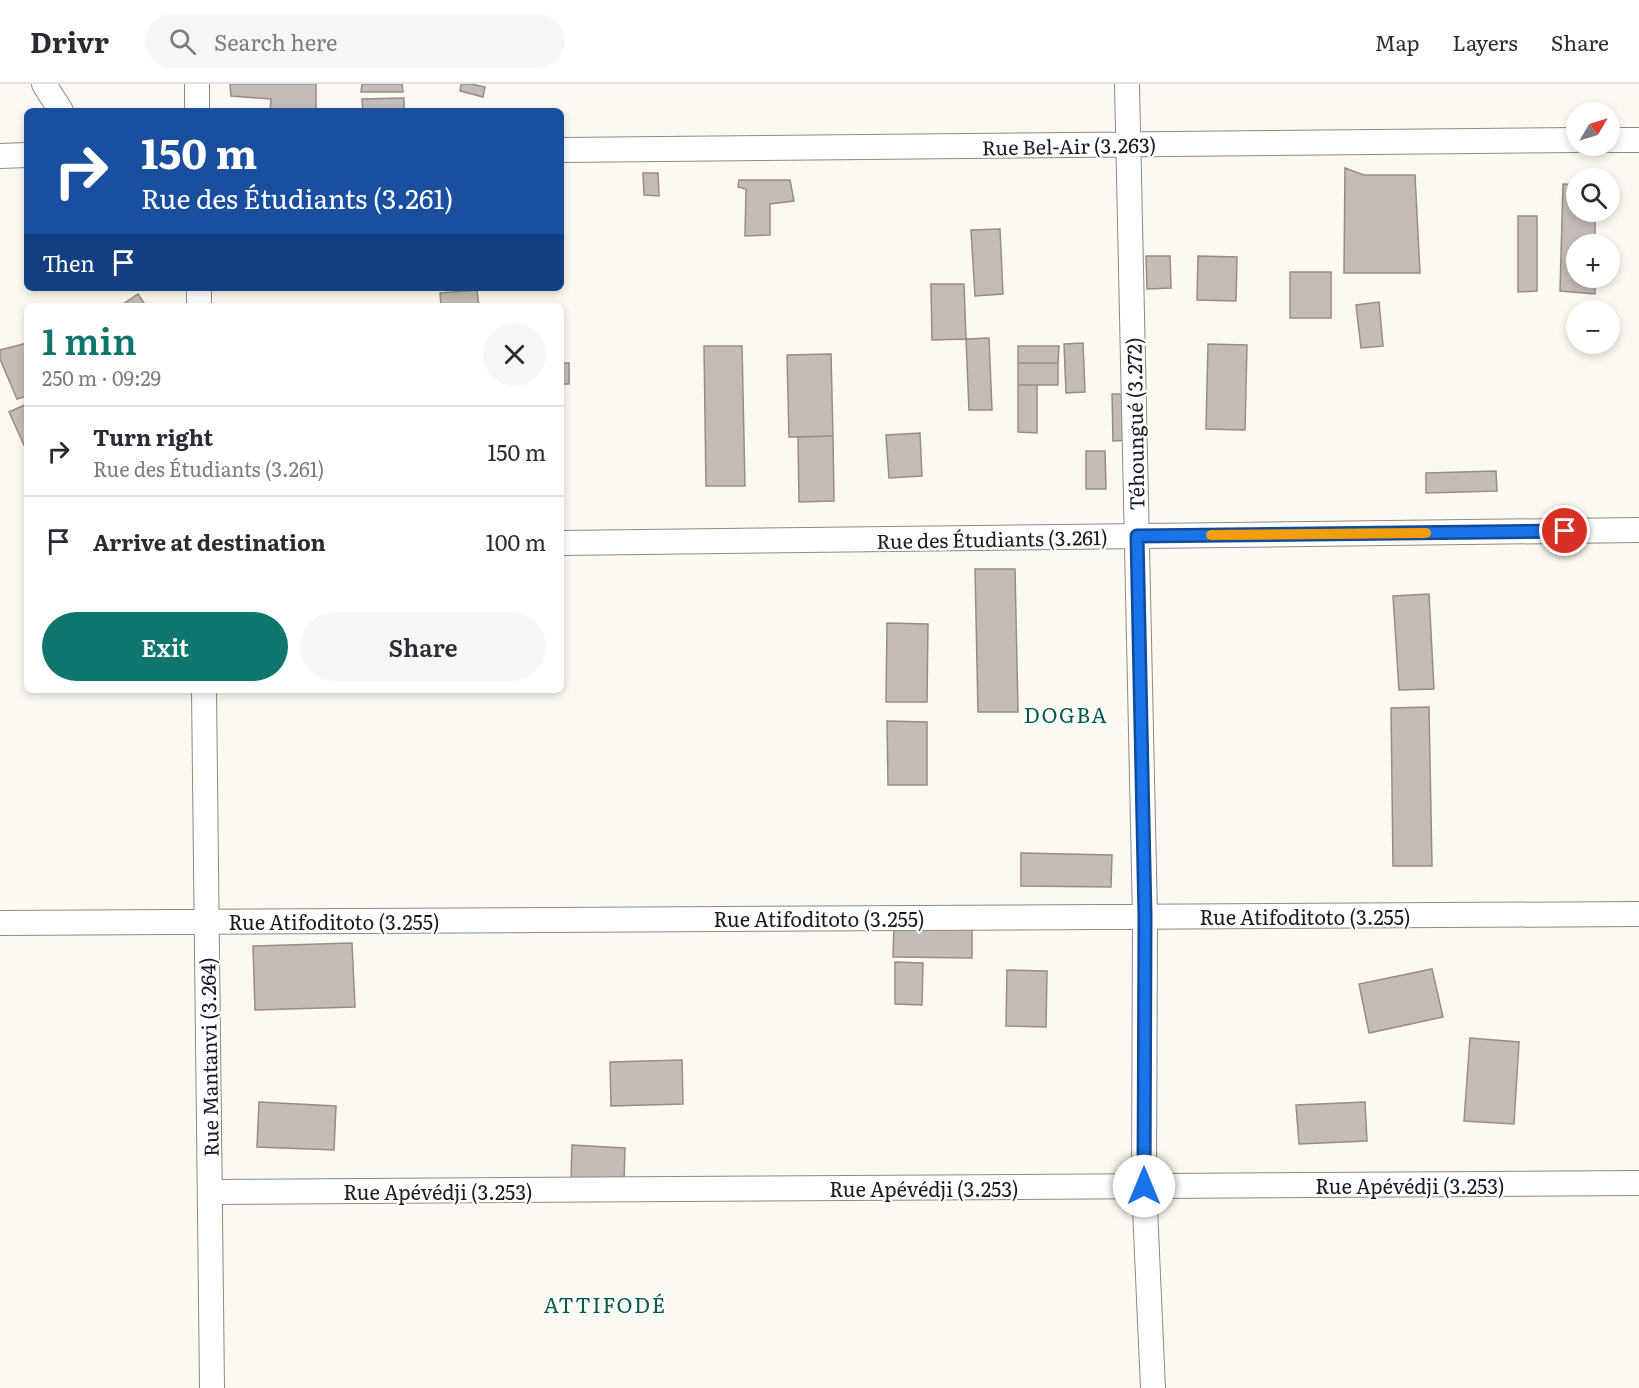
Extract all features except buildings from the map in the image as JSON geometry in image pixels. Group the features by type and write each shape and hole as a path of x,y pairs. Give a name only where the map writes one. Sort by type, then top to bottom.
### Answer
{"street":[{"path":"44,84 59,108"},
{"path":"197,84 197,108"},
{"name":"Téhoungué (3.272)","path":"1127,84 1145,916 1144,1186 1153,1388"},
{"name":"Rue Bel-Air (3.263)","path":"564,150 1566,140"},
{"path":"1620,140 1639,140"},
{"path":"0,156 24,155"},
{"name":"Rue des Étudiants (3.261)","path":"564,543 1639,530"},
{"name":"Rue Mantanvi (3.264)","path":"204,693 212,1388"},
{"name":"Rue Atifoditoto (3.255)","path":"0,923 1639,914"},
{"name":"Rue Apévédji (3.253)","path":"210,1192 1639,1183"}],"slow traffic":[{"path":"1211,535 1426,533"}],"district":[{"name":"DOGBA","path":"1066,713"},
{"name":"ATTIFODÉ","path":"605,1303"}],"route":[{"path":"1144,1186 1145,916 1137,536 1565,531"}]}
